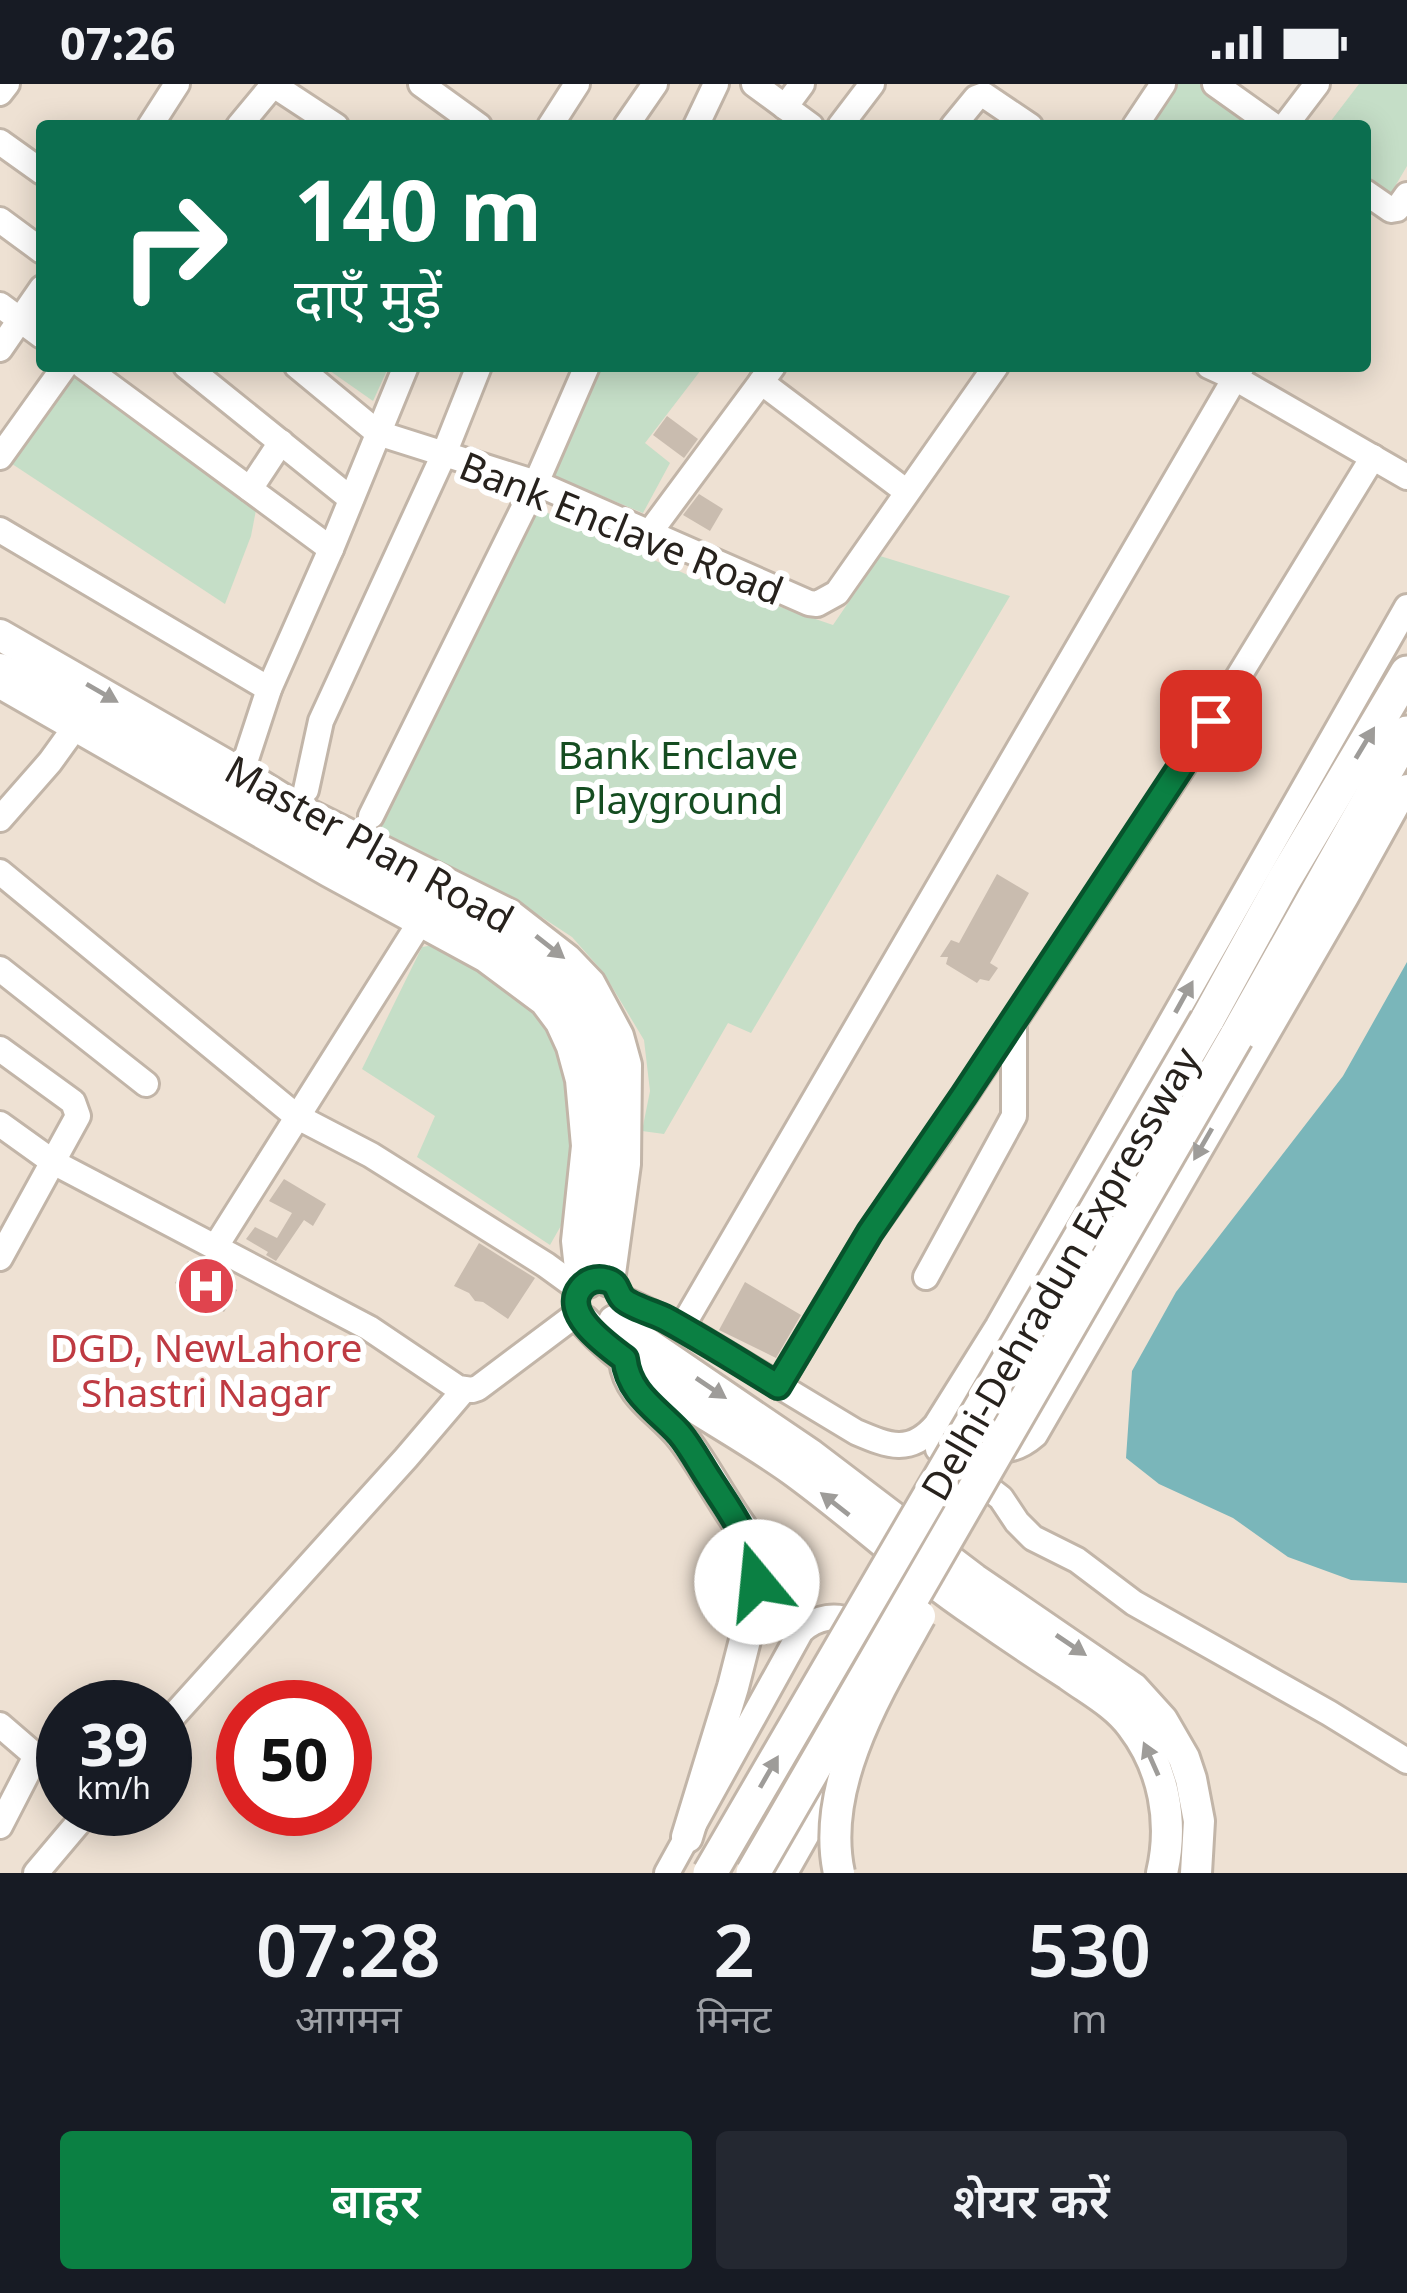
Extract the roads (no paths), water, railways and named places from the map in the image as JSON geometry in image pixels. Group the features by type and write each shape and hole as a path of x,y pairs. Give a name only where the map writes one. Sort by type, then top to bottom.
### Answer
{"highway":[{"name":"Delhi-Dehradun Expressway","path":"710,1873 1207,1020 1276,865 1314,800 1407,674"},
{"name":"Delhi-Dehradun Expressway","path":"753,1873 987,1466 1333,893 1371,824 1407,733"}],"main road":[{"name":"Master Plan Road","path":"0,635 303,812 508,914 590,984 618,1036 626,1064 625,1164 596,1301"},
{"path":"0,670 78,723 374,888 527,960 559,986 593,1042 601,1075 596,1301 601,1340 659,1384 967,1590 1133,1688 1162,1720 1184,1758 1197,1800 1196,1873"},
{"path":"596,1301 811,1455 967,1590 1118,1708 1152,1759 1164,1798 1167,1839 1162,1873"},
{"path":"625,1359 636,1391 683,1437 741,1527 756,1570 757,1593 688,1837"},
{"path":"839,1873 834,1818 843,1778 882,1684 956,1551 987,1466"}],"street":[{"path":"0,93 7,84"},
{"path":"154,120 177,84"},
{"path":"244,120 272,84 320,120"},
{"path":"422,84 471,120"},
{"path":"554,120 577,84"},
{"path":"630,120 655,84"},
{"path":"698,120 716,84"},
{"path":"754,84 803,120"},
{"path":"785,107 802,84"},
{"path":"845,120 872,84"},
{"path":"1139,120 1163,84"},
{"path":"1215,84 1266,120"},
{"path":"1290,120 1317,84"},
{"path":"958,120 984,95 1021,120"},
{"path":"0,142 36,168"},
{"path":"1371,196 1391,210 1407,195"},
{"path":"0,220 36,247"},
{"path":"0,349 10,312 36,292"},
{"path":"10,312 36,331"},
{"path":"0,458 61,372"},
{"path":"91,372 331,549"},
{"path":"194,372 351,499"},
{"name":"Bank Enclave Road","path":"304,372 378,433 536,483 818,604 837,593 992,372"},
{"path":"247,756 269,689 403,372"},
{"path":"306,790 321,721 444,454 477,372"},
{"path":"371,816 536,483 584,372"},
{"path":"682,1328 1239,372 1407,477"},
{"path":"650,532 767,374 907,492"},
{"path":"250,489 281,442"},
{"path":"778,1386 870,1232 1188,759 1373,457"},
{"path":"0,530 269,689"},
{"path":"0,872 296,1116 371,1155 596,1301 682,1328 856,1432 881,1443 912,1445 930,1432 998,1327 1295,833 1407,607"},
{"path":"0,686 78,723 0,819"},
{"path":"930,1432 1006,1450 1022,1446 1035,1435 1371,824 1407,787"},
{"path":"374,888 418,924 484,959 524,987 544,1003 564,1035 578,1080 584,1146 574,1241 596,1301"},
{"path":"216,1246 418,924"},
{"path":"0,969 146,1084"},
{"path":"926,1277 1014,1116 1014,1021"},
{"path":"0,1049 77,1109 75,1124 1,1254"},
{"path":"0,1124 52,1162 369,1328 464,1390 478,1388 596,1301"},
{"path":"192,1695 464,1390"},
{"path":"930,1432 1001,1498 1033,1538 1077,1560 1134,1603 1407,1760"},
{"path":"667,1873 801,1631 824,1618 851,1621 870,1640 875,1658 858,1741 785,1873"},
{"path":"0,1725 36,1756 0,1826"},
{"path":"36,1873 67,1836"}],"water":[{"path":"1407,962 1407,1583 1351,1580 1288,1557 1233,1518 1159,1484 1126,1458 1132,1371 1176,1292 1343,1076"}],"place":[{"name":"DGD, NewLahore Shastri Nagar","path":"206,1286"}],"park label":[{"name":"Bank Enclave Playground","path":"678,776"}]}
